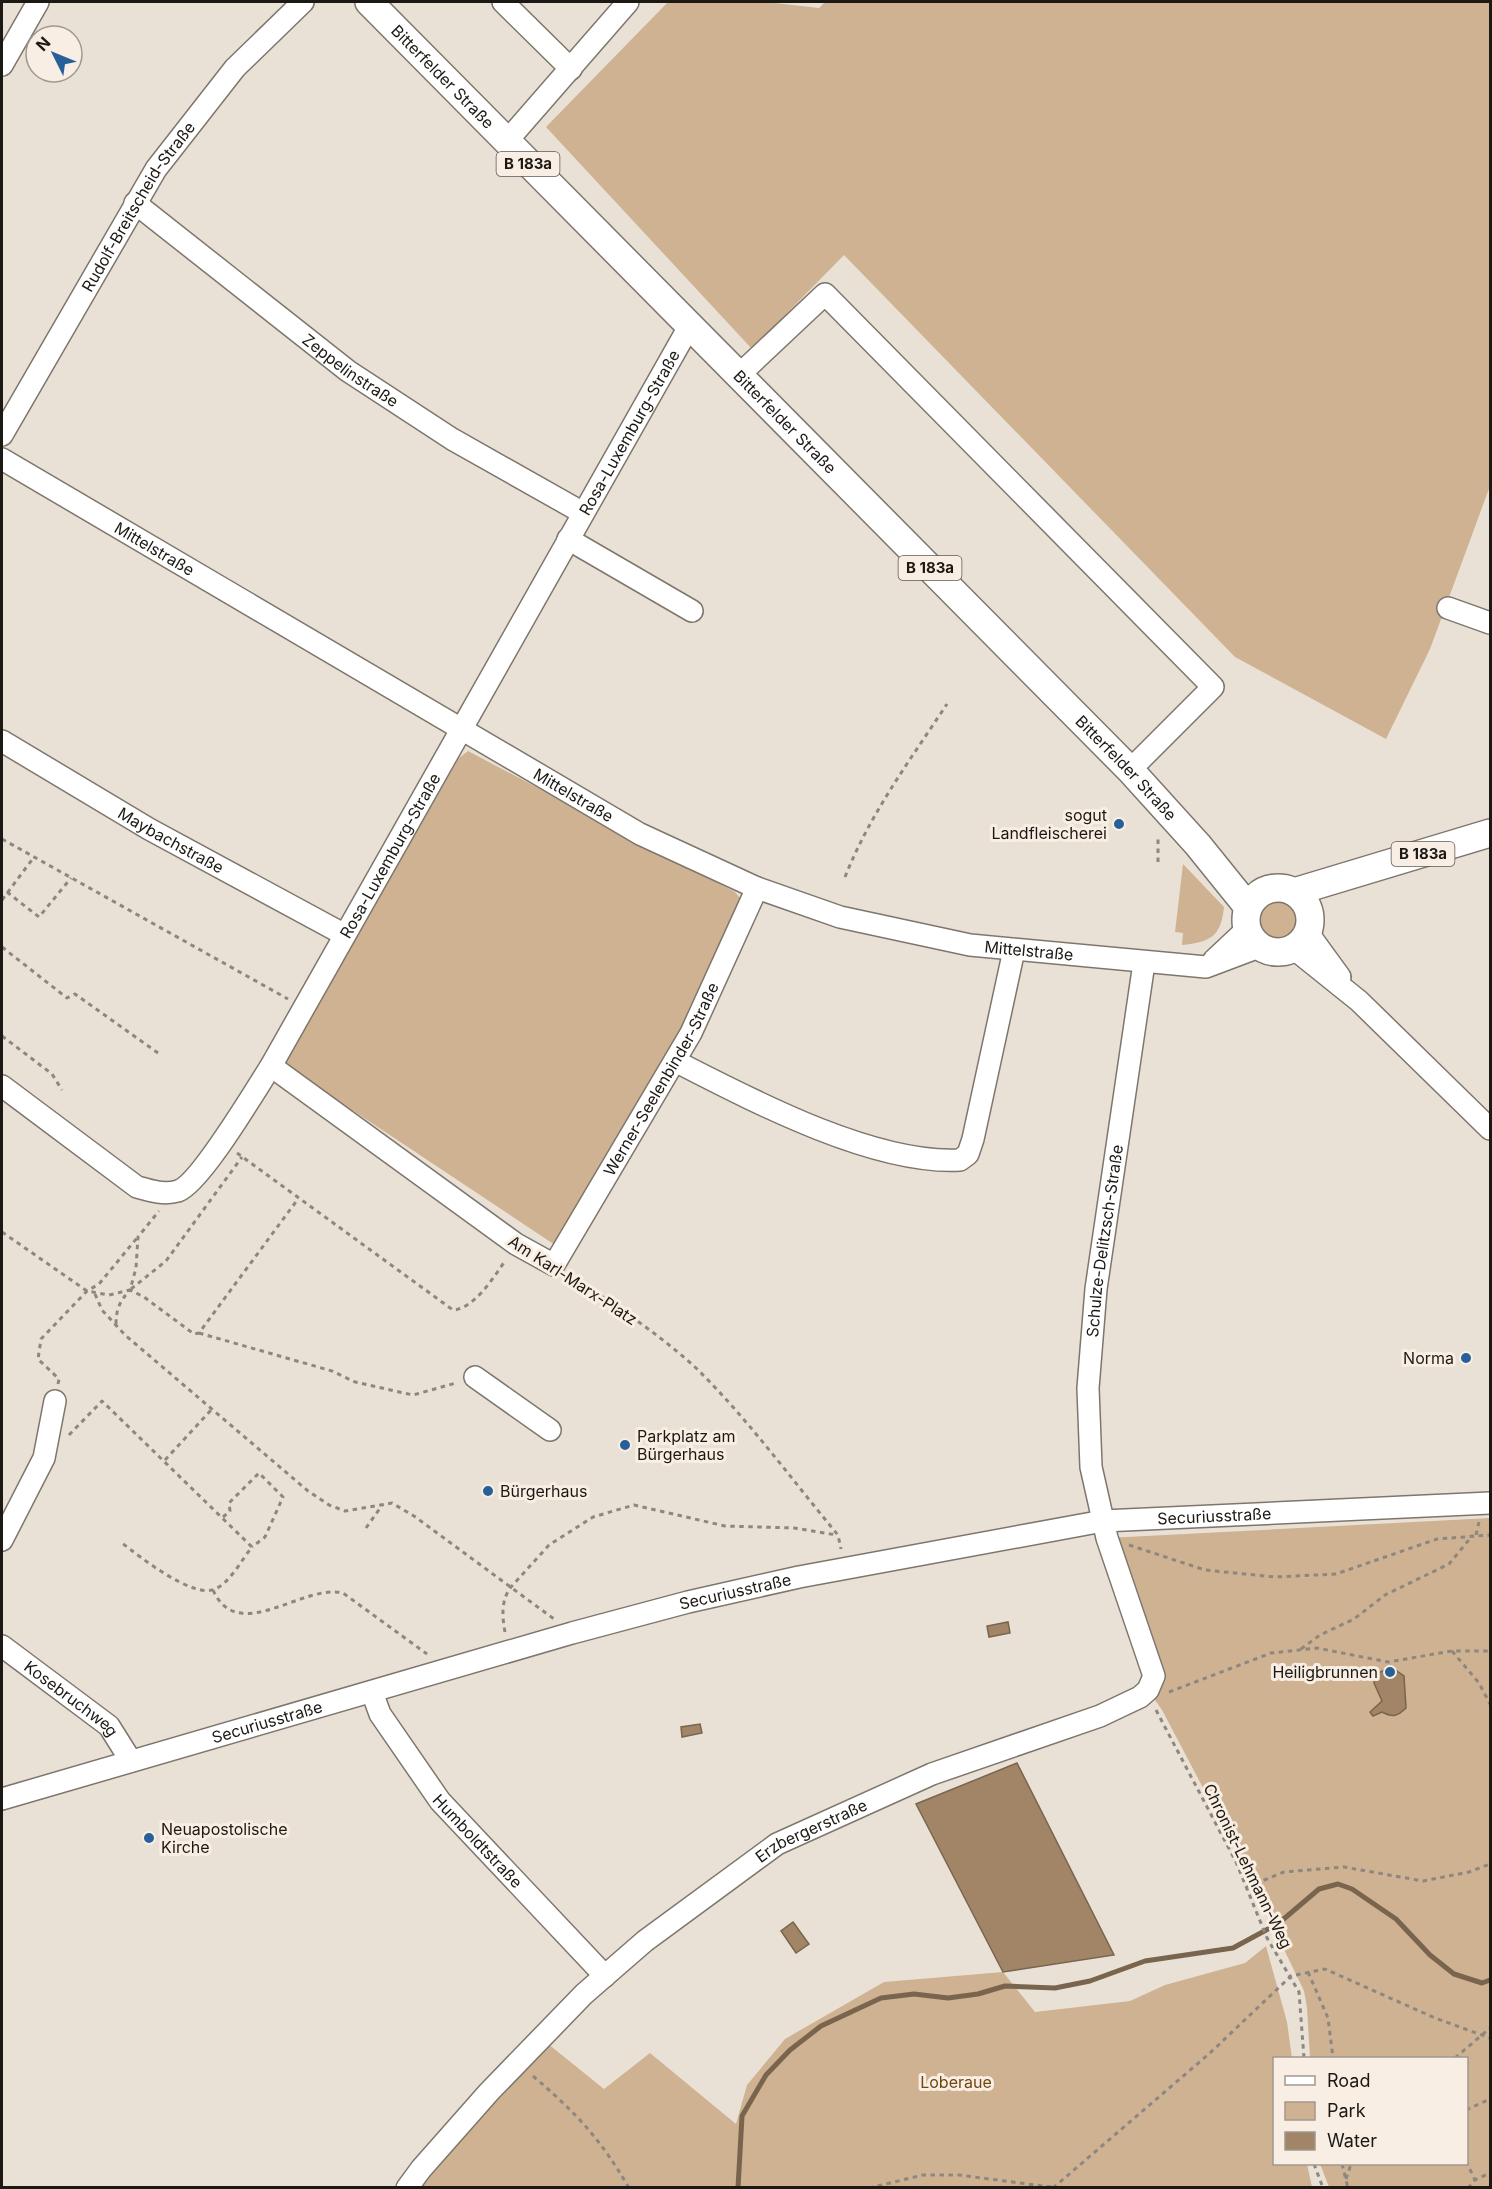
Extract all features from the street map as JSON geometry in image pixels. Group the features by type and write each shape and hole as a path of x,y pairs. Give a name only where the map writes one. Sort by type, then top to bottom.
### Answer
{"main road":[{"name":"Bitterfelder Straße","path":"369,2 1130,770 1198,845 1253,919"},
{"name":"B 183a","path":"1301,920 1354,872 1491,833"},
{"path":"1277,888 1301,920 1278,953 1253,919 1277,888"}],"street":[{"path":"2,65 38,2"},
{"name":"Rudolf-Breitscheid-Straße","path":"2,435 156,169 235,68 303,2"},
{"path":"503,2 571,69"},
{"path":"506,142 628,2"},
{"name":"Zeppelinstraße","path":"135,203 348,370 452,439 583,513"},
{"path":"739,375 825,294 834,303 1213,687 1130,770"},
{"name":"Rosa-Luxemburg-Straße","path":"180,1191 198,1173 222,1142 271,1066 690,325"},
{"name":"Mittelstraße","path":"2,459 640,834 758,888 840,917 970,945 1206,967 1253,919"},
{"path":"568,539 692,611"},
{"path":"1448,608 1491,623"},
{"name":"Maybachstraße","path":"2,741 149,829 345,934"},
{"name":"Werner-Seelenbinder-Straße","path":"554,1265 675,1061 704,1006 758,888"},
{"path":"1301,920 1359,1001 1491,1129"},
{"path":"675,1061 717,1083 840,1137 900,1154 960,1160 968,1154 973,1139 1014,950"},
{"name":"Schulze-Delitzsch-Straße","path":"1105,1530 1091,1467 1088,1388 1096,1289 1144,963"},
{"name":"Am Karl-Marx-Platz","path":"271,1066 516,1244 554,1265"},
{"path":"2,1086 137,1187 159,1193 180,1191"},
{"path":"475,1377 550,1430"},
{"path":"2,1540 44,1458 55,1401"},
{"name":"Securiusstraße","path":"2,1799 572,1633 688,1602 845,1569 1105,1530 1491,1503"},
{"path":"1105,1530 1154,1676 1148,1690"},
{"name":"Kosebruchweg","path":"2,1646 109,1726 130,1761"},
{"name":"Erzbergerstraße","path":"407,2187 428,2160 519,2063 605,1976 645,1941 777,1844 932,1774 1100,1716 1140,1697 1148,1690"},
{"name":"Humboldtstraße","path":"372,1692 380,1714 440,1801 605,1976"}],"path":[{"path":"845,877 856,849 887,792 947,704"},
{"path":"2,839 304,1008"},
{"path":"2,900 34,857"},
{"path":"7,892 39,917 71,878"},
{"path":"2,948 67,998 75,994 158,1053"},
{"path":"2,1036 52,1074 62,1090"},
{"path":"222,1142 453,1310 461,1310 469,1304 500,1268 516,1244"},
{"path":"116,1326 116,1312 120,1301 130,1290 166,1262 242,1157"},
{"path":"55,1401 59,1379 38,1359 41,1340 87,1291 99,1284 162,1206 180,1191"},
{"path":"199,1333 298,1198"},
{"path":"2,1232 87,1291 109,1295 130,1290 144,1297 194,1334 199,1333 332,1371 355,1382 413,1395 475,1377"},
{"path":"130,1290 136,1268 138,1237"},
{"name":"Am Karl-Marx-Platz","path":"554,1265 628,1314 695,1368 734,1409 838,1536 845,1569"},
{"path":"94,1294 102,1310 116,1326 308,1491 345,1511 392,1503 414,1516 572,1633"},
{"path":"44,1458 102,1401 252,1547"},
{"path":"165,1460 212,1409"},
{"path":"122,1543 186,1586 201,1591 213,1590 222,1586 252,1547 265,1537 283,1497 259,1473 228,1503 230,1511 223,1517"},
{"path":"366,1528 383,1504"},
{"path":"512,1650 503,1613 511,1587 549,1545 593,1517 634,1505 725,1526 794,1528 838,1536"},
{"path":"1105,1530 1205,1570 1275,1576 1336,1574 1437,1539 1491,1534"},
{"path":"1299,1650 1320,1635 1354,1619 1385,1595 1449,1564 1473,1535"},
{"path":"213,1590 224,1606 248,1615 328,1591 343,1593 447,1669"},
{"path":"1148,1690 1169,1692 1271,1653 1317,1648 1388,1662 1452,1651 1491,1651"},
{"path":"1452,1651 1479,1683 1491,1704"},
{"name":"Chronist-Lehmann-Weg","path":"1148,1690 1247,1887 1267,1938 1292,1976 1302,2009 1304,2057"},
{"path":"1247,1887 1284,1872 1344,1867 1423,1881 1469,1872 1491,1864"},
{"path":"1053,2187 1210,2053 1292,1976 1325,1969 1491,2038"},
{"path":"1308,1971 1328,2018 1333,2057"},
{"path":"1456,2057 1491,2028"},
{"path":"519,2063 585,2123 613,2160 629,2187"},
{"path":"1468,2110 1491,2099"},
{"path":"1468,2163 1475,2180"},
{"path":"1315,2165 1323,2187"},
{"path":"1342,2165 1348,2187"},
{"path":"1345,2180 1350,2165"},
{"path":"1468,2187 1475,2180 1491,2173"},
{"path":"869,2187 923,2175 950,2175 1058,2187"}],"green space":[{"path":"668,2 766,2 819,8 825,2 1490,2 1490,486 1430,649 1386,739 1235,657 844,255 752,349 546,127"},
{"path":"468,751 735,892 741,899 680,1031 555,1245 283,1064 459,758"},
{"path":"1183,864 1224,907 1220,925 1212,936 1207,940 1182,945 1183,933 1175,932"},
{"path":"1278,898 1287,899 1294,904 1299,911 1299,929 1294,936 1287,941 1278,942 1269,941 1262,936 1257,929 1256,920 1257,911 1262,904 1269,899"},
{"path":"1490,1518 1490,2187 1329,2187 1320,2165 1468,2165 1468,2057 1310,2057 1304,1991 1241,1860 1162,1710 1148,1690 1107,1538"},
{"name":"Loberaue","path":"1266,1946 1287,2022 1292,2057 1273,2057 1273,2165 1307,2165 1312,2187 408,2188 542,2039 604,2089 650,2053 736,2124 747,2085 785,2039 884,1982 1003,1972 1035,2012 1130,2001 1165,1985 1245,1963"}],"water":[{"path":"1008,1622 1010,1633 989,1637 987,1626"},
{"path":"1391,1667 1404,1676 1406,1708 1395,1715 1382,1712 1373,1716 1370,1712 1382,1701 1374,1683 1376,1674"},
{"path":"700,1724 702,1733 682,1737 681,1727"},
{"path":"1017,1763 1114,1955 1003,1972 916,1804"},
{"path":"793,1922 809,1944 796,1953 781,1931"}],"waterway":[{"path":"738,2188 742,2116 766,2075 790,2050 821,2026 881,1998 914,1994 948,1998 978,1994 1005,1986 1055,1988 1090,1981 1145,1961 1233,1948 1279,1923 1319,1889 1338,1884 1352,1889 1396,1919 1430,1955 1454,1974 1482,1983 1490,1980"}],"place":[{"name":"sogut Landfleischerei","path":"1119,824"},
{"name":"Norma","path":"1466,1358"},
{"name":"Parkplatz am Bürgerhaus","path":"625,1445"},
{"name":"Bürgerhaus","path":"488,1491"},
{"name":"Heiligbrunnen","path":"1390,1672"},
{"name":"Neuapostolische Kirche","path":"149,1838"}]}
